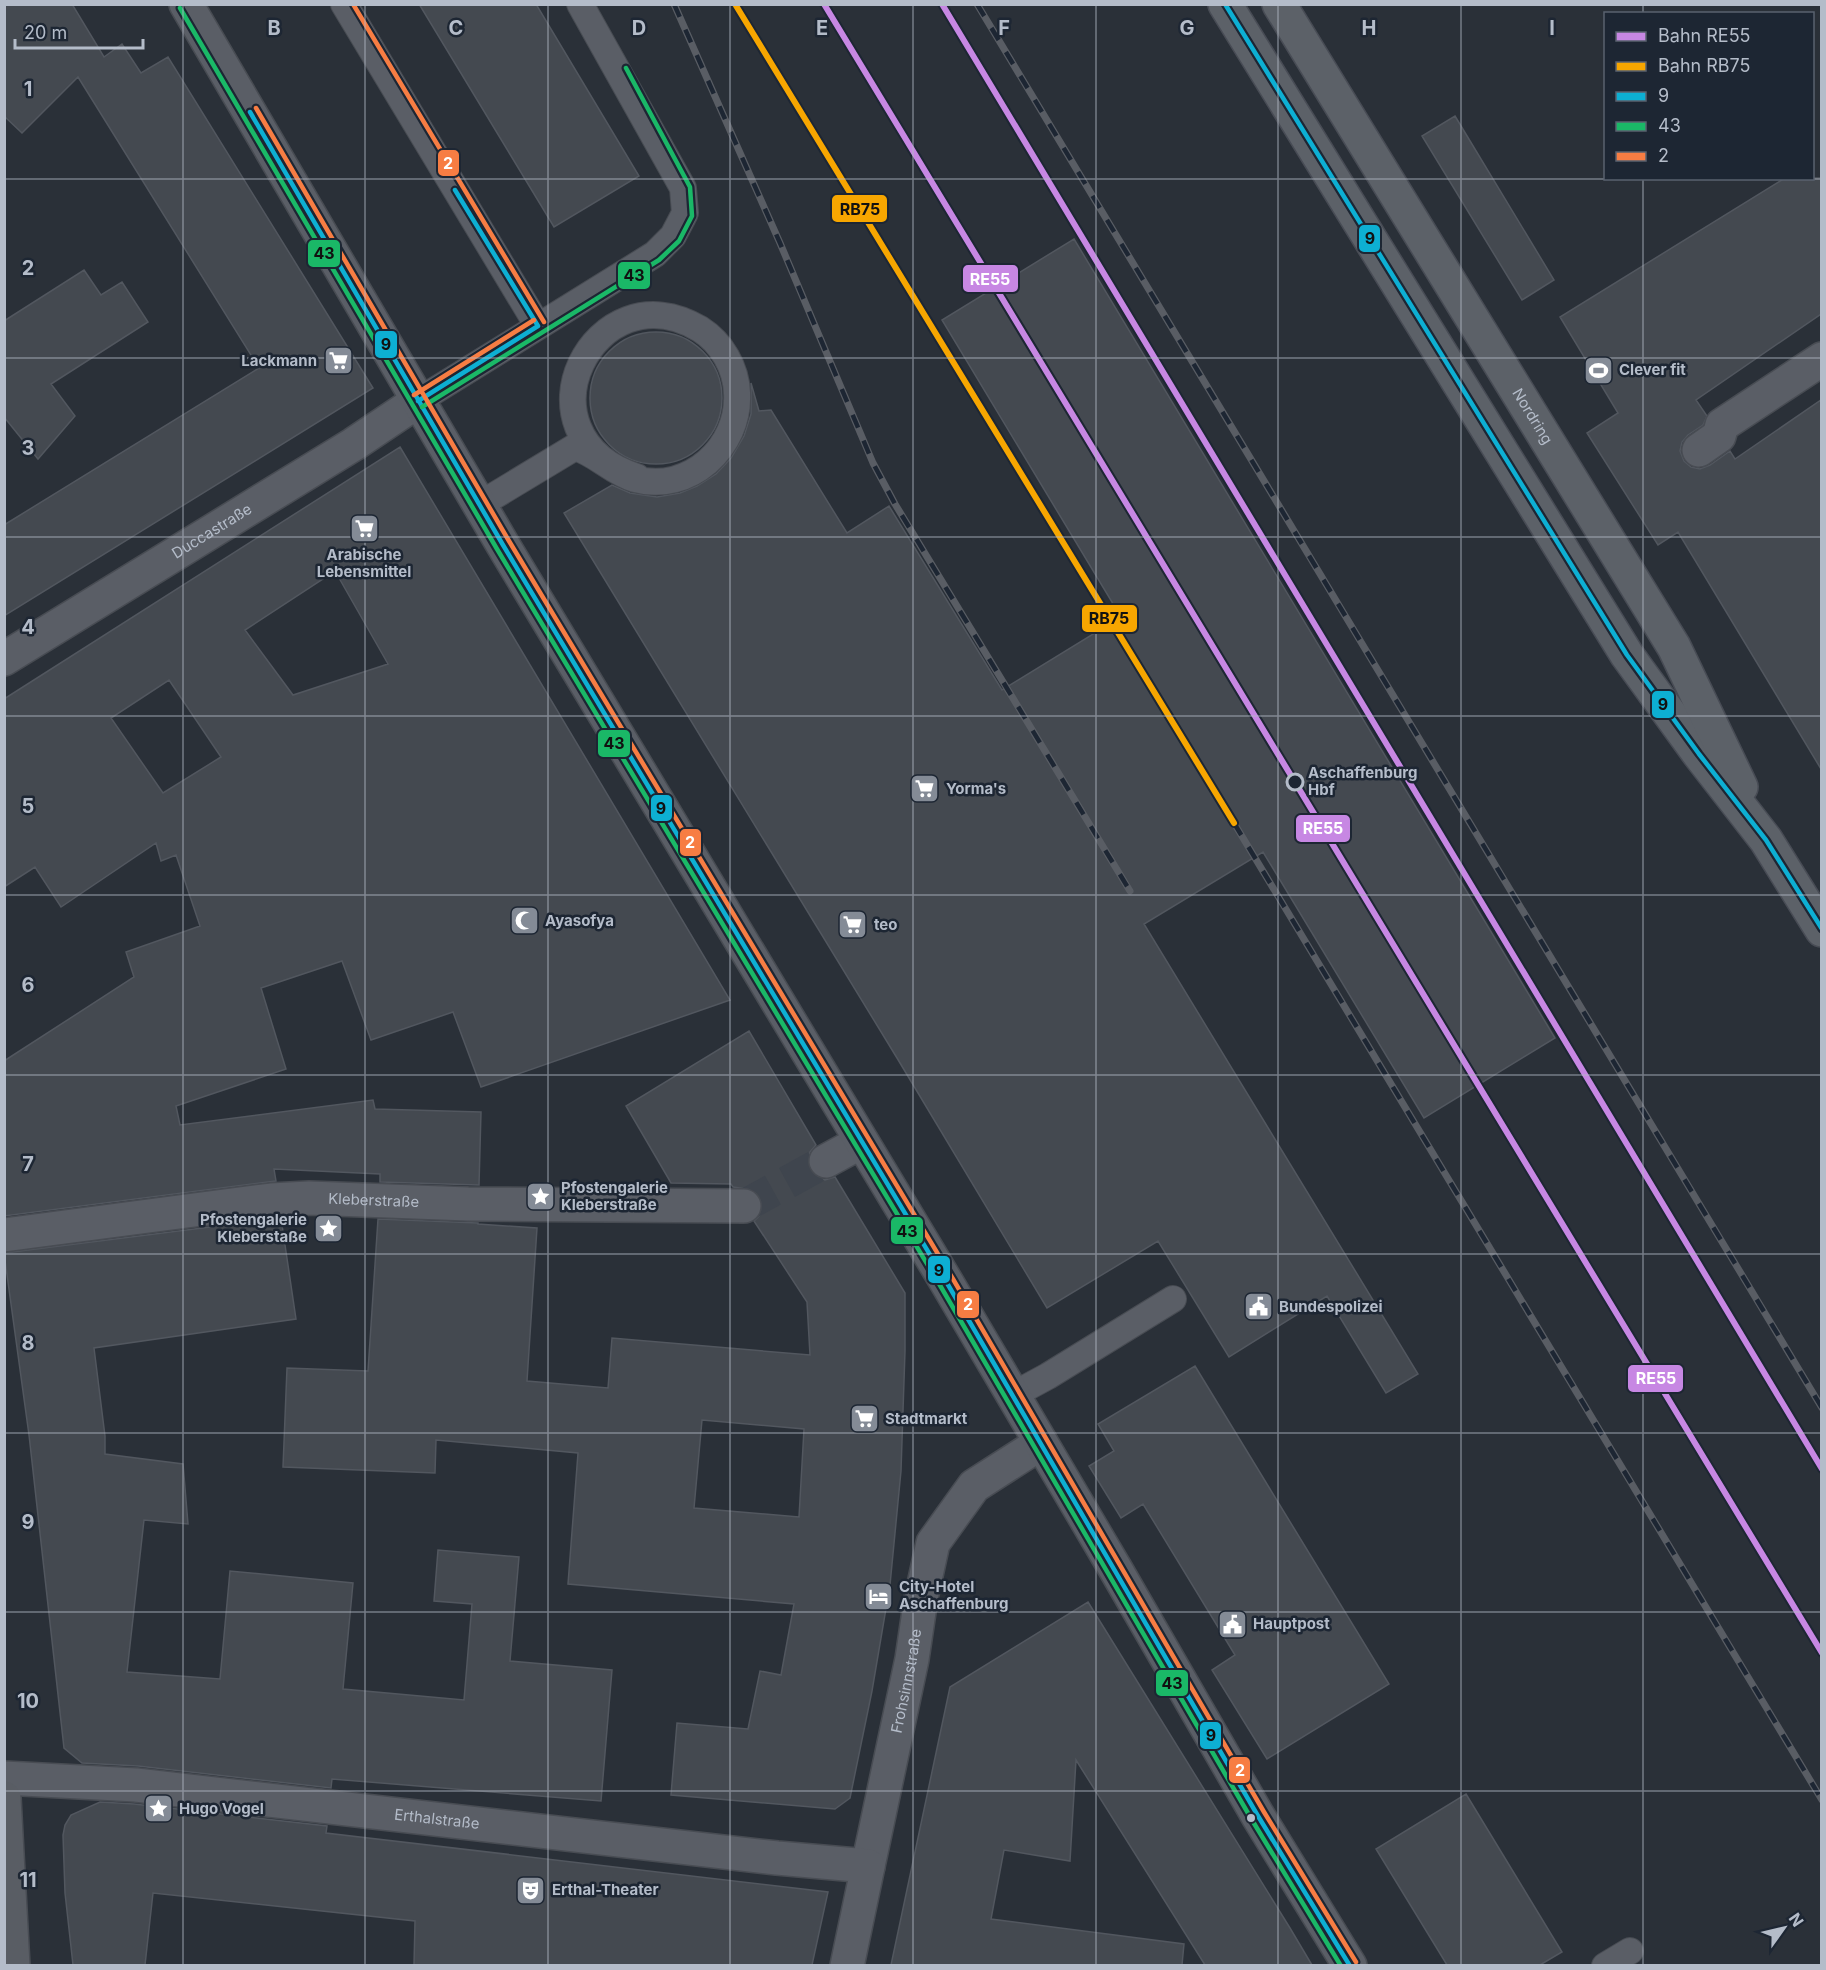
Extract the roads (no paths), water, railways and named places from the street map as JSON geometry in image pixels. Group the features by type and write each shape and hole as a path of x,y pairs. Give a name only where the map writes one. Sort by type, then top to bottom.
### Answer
{"main road":[{"name":"Nordring","path":"1225,4 1628,655 1699,754 1766,840"},
{"name":"Nordring","path":"1279,4 1674,647 1766,840 1821,930"},
{"path":"4,1798 13,1965"}],"street":[{"path":"186,4 479,505 1013,1395 1258,1815 1350,1965"},
{"path":"1705,436 1821,359"},
{"name":"Duccastraße","path":"4,659 354,444 418,401"},
{"path":"826,1161 861,1142"},
{"name":"Kleberstraße","path":"4,1235 271,1200 309,1198 468,1204 744,1206"},
{"name":"Frohsinnstraße","path":"847,1965 912,1659 921,1598 933,1543 974,1486 1041,1443"},
{"name":"Erthalstraße","path":"4,1778 136,1785 777,1858 868,1866"}],"lane":[{"path":"344,4 538,326"},
{"path":"418,401 655,254 673,236 685,213 683,188 580,4"},
{"path":"479,505 575,447 587,451 612,469 637,479 666,481 690,473 715,455 731,431 736,414 734,374 722,350 705,333 685,321 663,316 650,316 615,326 592,345 579,365 573,396 576,423 585,441 600,457 621,472 637,477"},
{"path":"1013,1395 1173,1299"},
{"path":"1605,1965 1630,1951"}],"tunnel":[{"path":"744,1206 826,1161"}],"railway":[{"path":"674,4 780,243 873,463 895,504 1130,891"},
{"path":"977,4 1822,1408"},
{"path":"1234,823 1822,1800"}],"rail line":[{"name":"RB75","path":"735,4 1234,823"},
{"name":"RE55","path":"824,4 1822,1653"},
{"name":"RE55","path":"942,4 1822,1469"}],"place":[{"name":"Lackmann","path":"338,361"},
{"name":"Clever fit","path":"1598,370"},
{"name":"Arabische Lebensmittel","path":"364,528"},
{"name":"Aschaffenburg Hbf","path":"1295,782"},
{"name":"Yorma's","path":"925,789"},
{"name":"Ayasofya","path":"524,921"},
{"name":"teo","path":"853,925"},
{"name":"Pfostengalerie Kleberstraße","path":"540,1197"},
{"name":"Pfostengalerie Kleberstaße","path":"328,1229"},
{"name":"Bundespolizei","path":"1258,1307"},
{"name":"Stadtmarkt","path":"864,1419"},
{"name":"City-Hotel Aschaffenburg","path":"878,1596"},
{"name":"Hauptpost","path":"1232,1624"},
{"name":"Hugo Vogel","path":"158,1809"},
{"name":"Erthal-Theater","path":"531,1890"}]}
